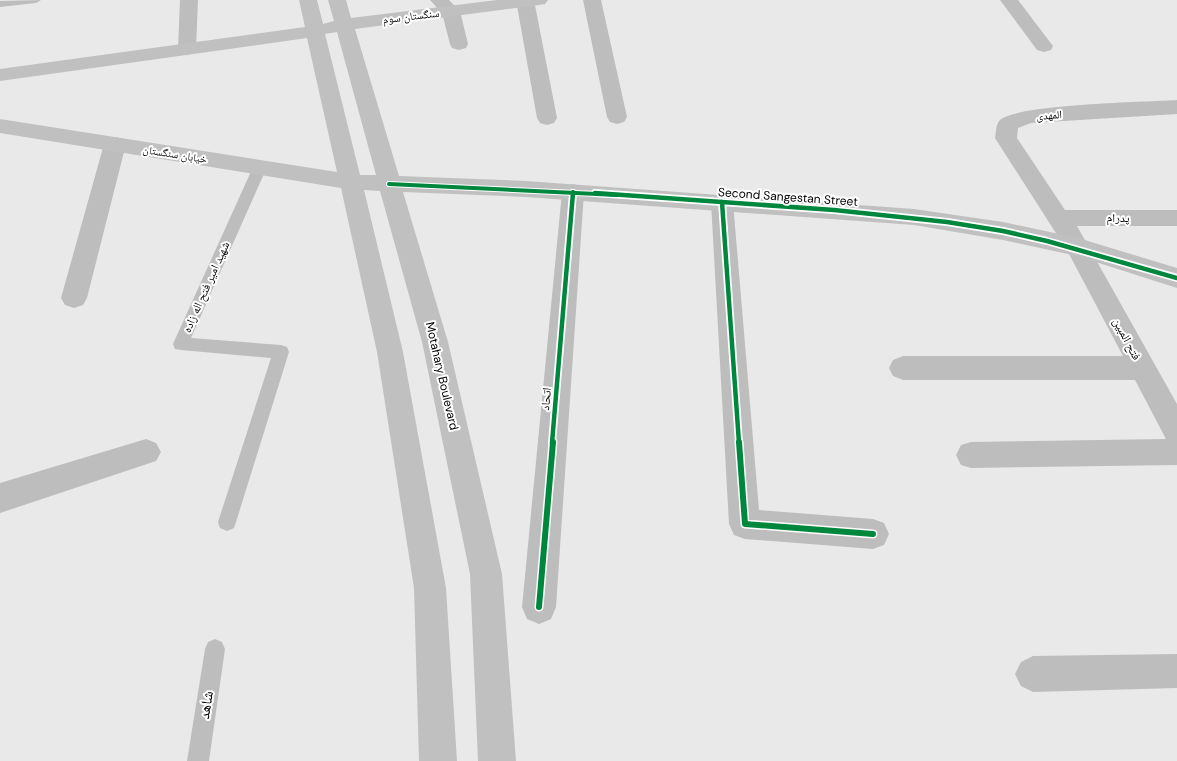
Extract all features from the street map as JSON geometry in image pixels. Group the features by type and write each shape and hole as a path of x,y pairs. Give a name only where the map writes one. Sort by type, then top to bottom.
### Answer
{"main road":[{"path":"308,0 390,352 430,588 438,761"},
{"name":"سنگستان سوم","path":"315,31 340,13 530,1"},
{"name":"Motahary Boulevard","path":"340,13 435,342 486,574 496,761"},
{"path":"0,75 315,31"},
{"name":"خیابان سنگستان","path":"0,126 350,182 390,184"},
{"name":"Second Sangestan Street","path":"390,184 572,192 914,217 1003,231 1078,247 1177,278"}],"street":[{"path":"186,49 189,0"},
{"path":"592,0 617,116"},
{"path":"1009,0 1044,46"},
{"path":"530,1 547,118"},
{"path":"445,6 459,44"},
{"name":"المهدی","path":"1078,247 1006,138 1008,124 1028,116 1177,106"},
{"path":"74,298 115,144"},
{"name":"اتحاد","path":"539,607 572,192"},
{"path":"722,202 745,524 873,534"},
{"name":"پدرام","path":"1059,218 1177,218"},
{"name":"فتح المبین","path":"1078,247 1177,431"},
{"path":"903,368 1143,368"},
{"path":"0,498 146,452"},
{"path":"971,455 1177,452"},
{"path":"1034,674 1177,671"}],"lane":[{"path":"0,4 36,0"},
{"name":"شهید امیر فتح اله زاده","path":"226,522 281,352 181,344 260,167"},
{"name":"شاهد","path":"198,761 215,649"}],"shaded area":[{"path":"0,0 1177,0 1177,761 0,761"}],"cycle path":[{"path":"389,184 535,190 680,199 834,210 919,219 975,226 1047,241 1177,278"},
{"path":"539,607 573,192"},
{"path":"722,202 745,524 873,534"}]}
